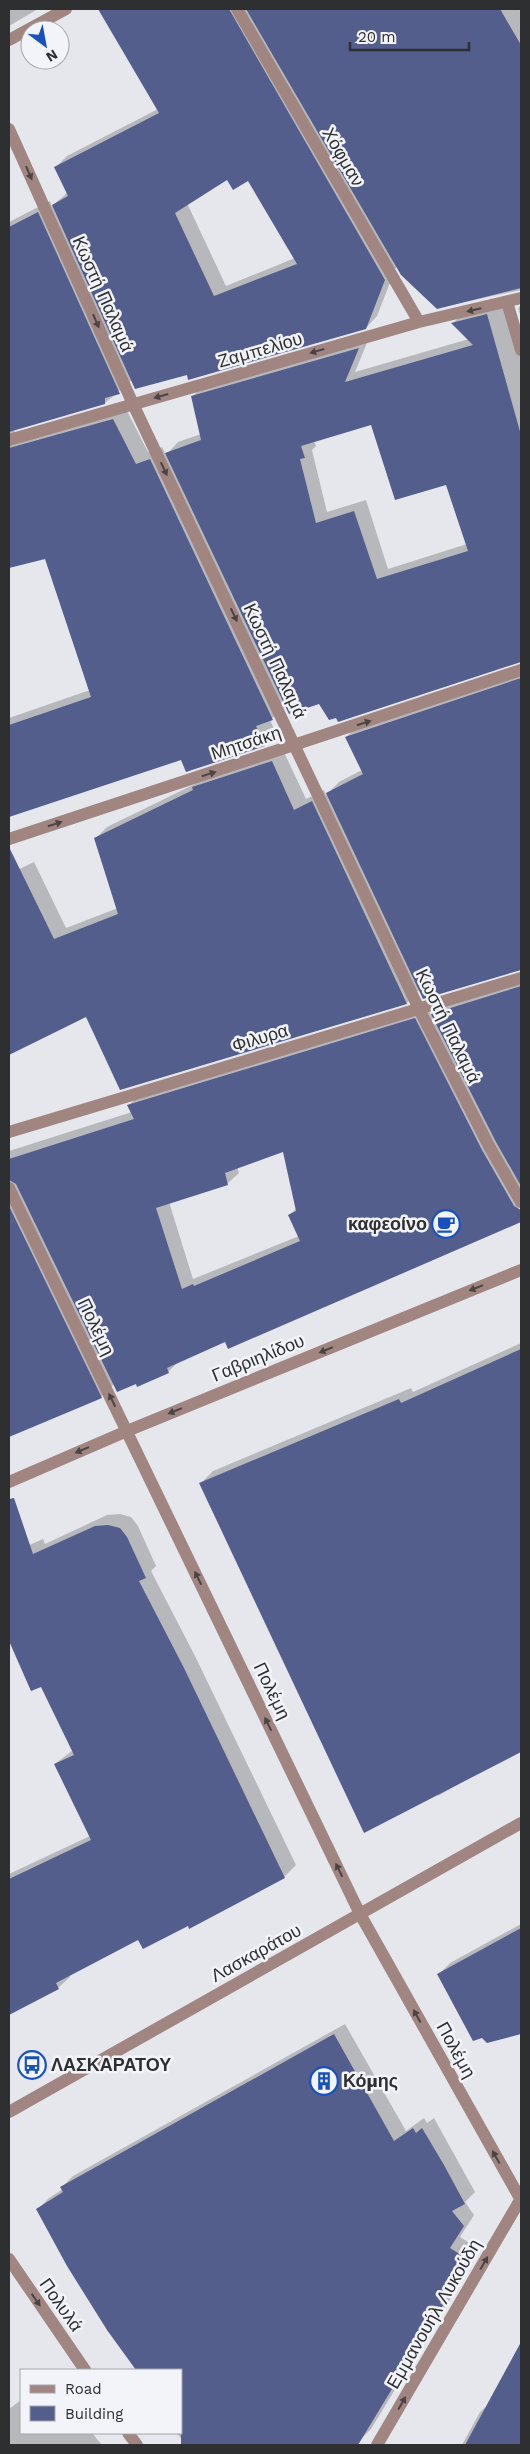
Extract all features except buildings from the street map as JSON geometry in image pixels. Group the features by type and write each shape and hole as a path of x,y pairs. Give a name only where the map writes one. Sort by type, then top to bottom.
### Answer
{"street":[{"path":"9,40 66,9"},
{"name":"Χόφμαν","path":"237,9 419,322"},
{"name":"Κωστή Παλαμά","path":"9,129 133,404 419,1009 489,1146 521,1202"},
{"name":"Ζαμπελίου","path":"9,440 419,322 521,298"},
{"path":"507,302 521,350"},
{"name":"Μητσάκη","path":"9,839 296,746 521,670"},
{"name":"Φιλυρα","path":"9,1132 521,978"},
{"name":"Πολέμη","path":"9,1188 360,1914 521,2200"},
{"name":"Γαβριηλίδου","path":"9,1482 127,1431 521,1270"},
{"name":"Λασκαράτου","path":"9,2112 521,1823"},
{"name":"Εμμανουήλ Λυκούδη","path":"378,2445 521,2200"},
{"name":"Πολυλά","path":"9,2259 84,2369"},
{"path":"129,2434 137,2445"}],"place":[{"name":"καφεοίνο","path":"446,1224"},
{"name":"ΛΑΣΚΑΡΑΤΟΥ","path":"32,2065"},
{"name":"Κόμης","path":"324,2081"}]}
